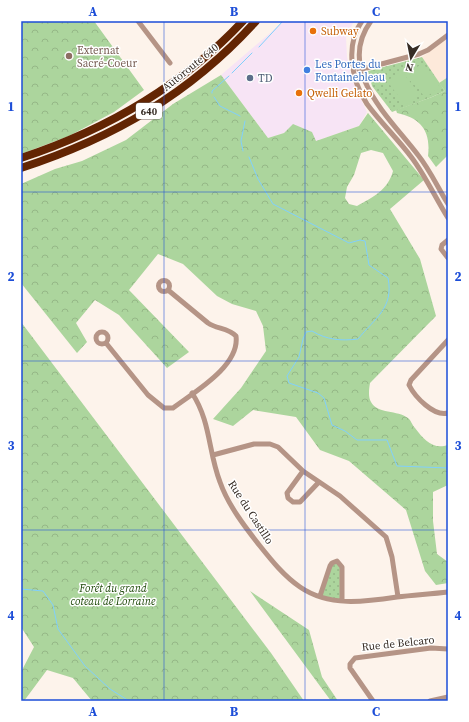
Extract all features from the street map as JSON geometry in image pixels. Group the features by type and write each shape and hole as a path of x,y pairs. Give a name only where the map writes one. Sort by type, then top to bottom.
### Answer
{"highway":[{"name":"Autoroute 640","path":"21,158 88,133 147,101 195,66 242,21"},
{"name":"Autoroute 640","path":"21,168 81,147 145,114 176,93 210,66 256,21"}],"street":[{"path":"138,21 170,63"},
{"path":"362,21 352,42 351,56 358,85 367,103 413,160 448,218"},
{"path":"371,21 362,34 359,47 361,69 373,97 419,156 448,204"},
{"path":"354,71 419,54 428,50 448,35"},
{"path":"448,240 442,244 441,249 448,258"},
{"path":"106,342 148,395 164,408 173,408 217,374 229,360 237,342 236,336 227,330 215,327 208,323 168,290"},
{"path":"448,340 411,380 409,385 433,410 439,414 448,413"},
{"name":"Rue du Castillo","path":"192,393 202,409 206,420 217,474 223,492 253,537 286,575 301,588 320,596 342,601 368,602 398,597 448,592"},
{"path":"213,455 254,444 270,444 278,447 303,471 332,490 386,537 392,557 398,597"},
{"path":"303,471 287,493 288,498 292,502 300,502 319,482"},
{"path":"320,596 330,566 332,562 336,561 342,567 342,601"},
{"name":"Rue de Belcaro","path":"373,701 350,668 350,664 355,658 430,648 448,649"},
{"path":"430,701 448,697"}],"shaded area":[{"path":"284,21 354,21 346,37 347,57 352,80 367,112 359,126 316,141 284,133 268,138 221,75"},
{"path":"448,38 448,77 439,83 422,57"}],"green space":[{"name":"Externat Sacré-Coeur","path":"21,21 94,21 144,90 114,112 69,136 21,154"},
{"path":"422,57 445,91 392,112 372,86 368,71"},
{"path":"423,63 440,87 425,98 408,73"},
{"path":"402,71 420,95 405,105 387,81"},
{"path":"221,75 268,138 284,133 293,124 312,132 316,141 359,126 368,113 424,180 390,209 420,259 436,316 370,383 369,395 374,406 408,418 418,432 429,443 438,446 448,445 448,485 433,492 433,521 437,554 448,562 448,583 436,585 425,571 406,510 349,461 320,450 296,417 253,410 233,426 213,419 241,388 266,351 263,326 256,311 232,304 217,296 183,264 158,254 129,290 189,352 167,368 119,315 95,300 76,323 87,342 77,353 21,283 21,184 55,169 82,161 126,140 173,104","holes":["371,150 383,153 393,171 388,183 379,192 357,206 349,204 345,198 347,187 354,175 361,153"]},
{"path":"448,77 448,155 436,167 428,156 428,139 423,127 412,118 397,113 396,110 445,91 439,83"},
{"name":"Forêt du grand coteau de Lorraine","path":"21,322 271,653 304,701 92,701 73,678 47,670 24,701 21,701 21,672 34,647 21,627"},
{"path":"332,563 340,563 342,601 320,596"},
{"path":"250,591 309,630 322,677 338,701 331,701"}],"waterway":[{"path":"259,47 283,21"},
{"path":"232,73 252,53"},
{"path":"212,93 212,91 229,76"},
{"path":"214,97 220,106 240,116"},
{"path":"243,151 241,141 245,121"},
{"path":"249,157 258,179 273,204 349,243 360,240 365,241 369,265 388,278 389,288 386,305 382,312 358,339 334,339 312,331 306,332 299,357 287,376 289,383 318,393 324,398 332,425 345,431 357,440 387,440 397,466 448,468"},
{"path":"21,589 43,591 53,605 58,629 85,666 110,689 129,701"}],"place":[{"name":"Subway","path":"313,31"},
{"name":"Externat Sacré-Coeur","path":"69,56"},
{"name":"Les Portes du Fontainebleau","path":"307,70"},
{"name":"TD","path":"250,78"},
{"name":"Qwelli Gelato","path":"299,93"}]}
